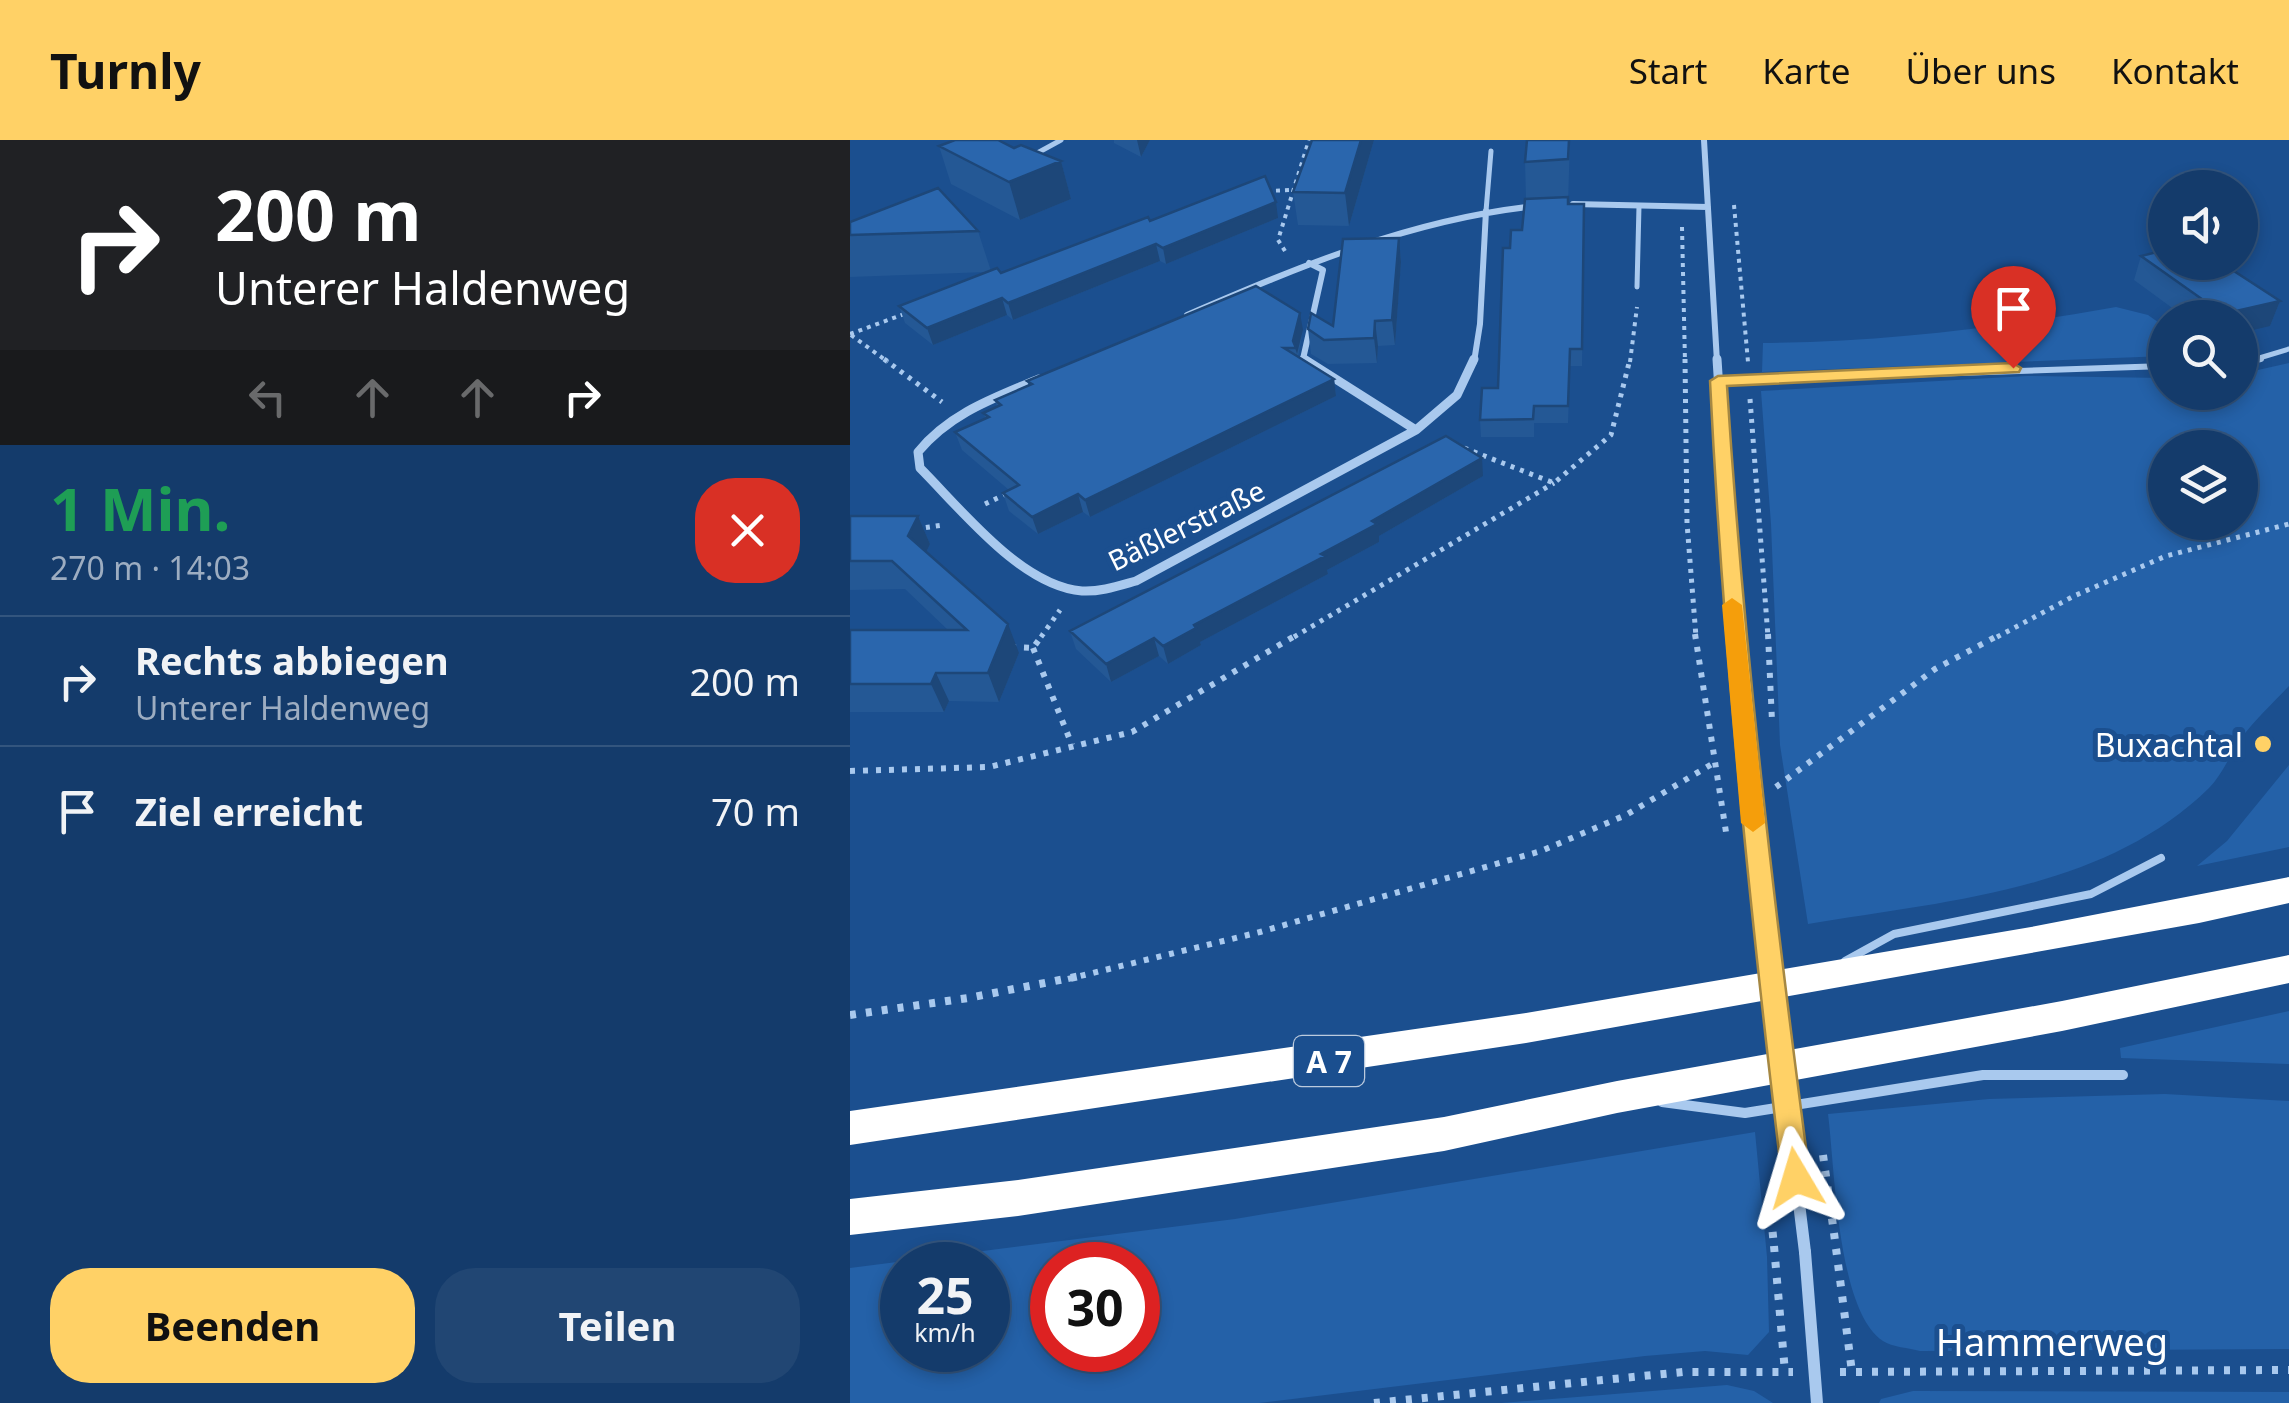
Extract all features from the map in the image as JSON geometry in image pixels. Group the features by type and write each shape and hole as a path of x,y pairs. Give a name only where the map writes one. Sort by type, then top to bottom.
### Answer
{"highway":[{"name":"A 7","path":"850,1128 1169,1086 1807,983 2289,890"},
{"path":"850,1216 1018,1198 1444,1134 2289,969"}],"street":[{"path":"1704,140 1729,569 1759,882 1805,1252 1818,1403"},
{"path":"1184,316 1308,262 1405,228 1486,211 1555,204"},
{"path":"1568,204 1708,207"},
{"name":"Bäßlerstraße","path":"1042,378 958,414 930,434 918,452 920,468 1046,582 1074,590 1105,590 1136,581 1416,430 1454,398 1468,380 1476,346 1486,211"},
{"path":"1308,262 1323,270 1304,358 1416,430"}],"lane":[{"path":"1021,162 1061,140"},
{"path":"1486,211 1491,151"},
{"path":"1637,287 1639,206"},
{"path":"2258,360 2289,349"},
{"path":"1718,381 2148,366"},
{"path":"1807,983 1894,934 2091,894 2161,858"},
{"path":"1618,1097 1745,1113 1983,1075 2123,1075"}],"path":[{"path":"1308,262 1283,249 1278,240 1309,140"},
{"path":"1254,192 1291,190"},
{"path":"1733,197 1767,604 1772,739"},
{"path":"1681,206 1686,494 1694,620 1712,764 1728,840"},
{"path":"850,771 989,768 1072,744 1132,732 1554,482 1611,436 1627,382 1637,287"},
{"path":"850,334 924,307"},
{"path":"850,334 958,414"},
{"path":"1416,430 1554,482"},
{"path":"902,528 936,528 1020,488"},
{"path":"1776,787 1869,714 1935,669 2074,596 2166,556 2289,524"},
{"path":"1033,648 1074,590"},
{"path":"996,647 1033,648"},
{"path":"1033,648 1072,744"},
{"path":"850,1015 1058,980 1169,956 1416,889 1574,839 1634,810 1712,764"},
{"path":"1775,771 1778,804"},
{"path":"1834,1232 1852,1372"},
{"path":"1774,1246 1784,1372"},
{"name":"Hammerweg","path":"1374,1403 1683,1372 2289,1370"}],"shaded area":[{"path":"2116,307 2148,315 2148,357 1762,372 1763,343 1852,340"},
{"path":"2289,363 2289,686 2242,737 2209,788 2167,822 2121,849 2020,886 1808,924 1780,745 1761,391 2027,376 2148,378 2148,410 2258,410 2258,370"},
{"path":"2289,765 2289,847 2197,866 2227,841"},
{"path":"2289,1011 2289,1064 2121,1058 2120,1048"},
{"path":"2165,1094 2289,1101 2289,1349 1920,1351 1883,1341 1868,1325 1847,1270 1828,1114 1989,1099"},
{"path":"1755,1132 1767,1257 1769,1332 1748,1355 1705,1351 1645,1356 1259,1403 850,1403 850,1268 880,1264 880,1372 1010,1372 1010,1248 1030,1245 1030,1372 1160,1372 1160,1242 1054,1242 1235,1219"},
{"path":"1727,1385 1754,1391 1773,1403 1501,1403"},
{"path":"1913,1391 2289,1392 2289,1403 1879,1403 1881,1399"}],"building":[{"path":"955,140 998,140 1061,161 1009,182 939,146"},
{"path":"1312,140 1361,140 1345,193 1293,192"},
{"path":"1527,140 1569,140 1568,159 1525,162"},
{"path":"1265,176 1276,202 1163,248 1156,244 1008,303 1002,298 927,328 899,306 997,268 1001,273 1148,217 1150,221"},
{"path":"938,188 978,231 850,235 850,222"},
{"path":"1568,197 1568,204 1584,204 1582,349 1570,349 1568,406 1534,406 1533,419 1480,420 1482,388 1498,388 1503,248 1510,248 1511,230 1522,230 1525,199"},
{"path":"1399,238 1392,320 1375,321 1374,338 1324,340 1308,329 1311,313 1333,326 1343,239"},
{"path":"2175,280 2248,280 2280,301 2258,306 2258,300 2203,300"},
{"path":"1256,286 1300,313 1293,341 1296,348 1284,348 1334,379 1085,500 1078,494 1032,517 1003,493 1019,485 955,432 989,417 983,413 1001,405 995,400 1032,384 1027,381"},
{"path":"1446,436 1482,458 1372,521 1377,524 1321,554 1325,556 1194,625 1196,628 1163,646 1154,638 1106,664 1070,631"},
{"path":"850,516 918,516 908,536 1008,624 988,673 936,673 931,684 850,684 850,630 967,630 892,561 850,561"}],"slow traffic":[{"path":"1732,605 1753,823"}],"place":[{"name":"Buxachtal","path":"2263,744"}],"route":[{"path":"1796,1178 1759,882 1729,569 1718,381 2013,368"}]}
